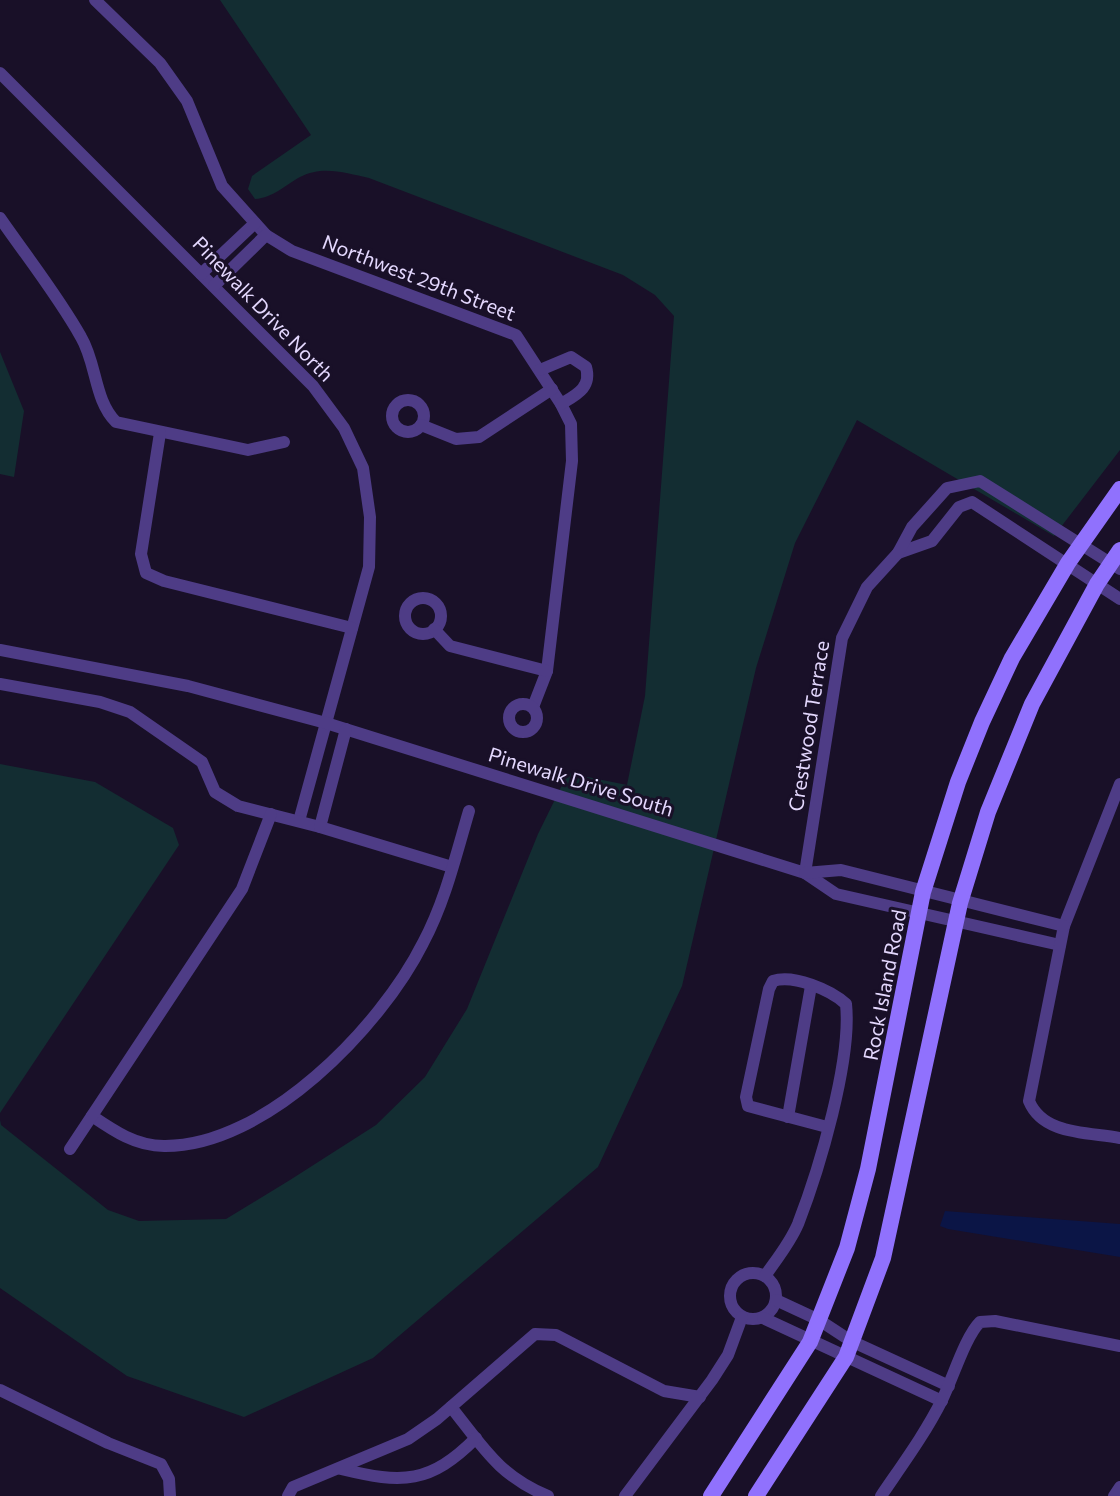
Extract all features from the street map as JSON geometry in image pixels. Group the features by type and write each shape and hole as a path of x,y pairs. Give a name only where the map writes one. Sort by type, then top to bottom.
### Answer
{"main road":[{"name":"Rock Island Road","path":"711,1496 810,1342 847,1248 868,1169 923,892 982,722 1012,658 1081,541 1120,489"},
{"path":"756,1496 848,1349 883,1258 960,903 988,812 1032,704 1097,584 1117,560"}],"street":[{"name":"Northwest 29th Street","path":"95,0 160,63 187,101 222,186 266,235 292,251 497,325 516,335 552,389 571,424 572,461 547,671 533,707"},
{"name":"Pinewalk Drive North","path":"0,73 313,386 344,428 363,468 370,517 369,567 326,723"},
{"path":"0,218 80,336 92,359 104,410 116,422 248,450 284,442"},
{"path":"201,274 255,223"},
{"path":"214,286 266,235"},
{"path":"540,370 571,357 586,367 588,379 583,391 561,404"},
{"path":"421,425 456,439 479,437 552,389"},
{"path":"160,433 141,554 146,573 164,581 352,628"},
{"name":"Crestwood Terrace","path":"805,873 842,638 867,587 898,553 912,527 947,488 980,481 1117,560"},
{"name":"Crestwood Terrace","path":"898,553 932,541 959,507 972,502 1068,563"},
{"path":"1068,563 1120,599"},
{"path":"434,629 450,646 547,671"},
{"name":"Pinewalk Drive South","path":"0,650 188,686 326,723 805,873 836,894 1060,945"},
{"path":"0,684 100,702 130,712 202,762 215,792 238,806 452,867"},
{"path":"299,821 326,723"},
{"path":"320,827 346,729"},
{"path":"1120,784 1064,926 1029,1101 1035,1116 1052,1126 1120,1138"},
{"path":"92,1116 135,1141 161,1146 184,1145 248,1121 300,1090 335,1061 398,985 440,908 469,811"},
{"path":"70,1149 242,889 271,814"},
{"name":"Pinewalk Drive South","path":"805,873 841,870 960,903 1064,926"},
{"path":"765,1276 797,1227 827,1127 849,1027 846,1004 836,994 783,977 773,981 746,1097 748,1106 827,1127"},
{"path":"788,1117 811,986"},
{"path":"763,1318 776,1300 774,1287 765,1276 747,1274 733,1285 731,1303 742,1317 763,1318 810,1342 848,1349 949,1386"},
{"path":"776,1300 819,1320 848,1349 942,1401"},
{"path":"625,1496 728,1355 742,1317"},
{"path":"881,1496 942,1401 971,1331 980,1322 995,1321 1120,1346"},
{"path":"288,1496 293,1487 408,1439 451,1407 535,1334 556,1335 664,1391 700,1397"},
{"path":"0,1390 108,1443 161,1464 169,1479 170,1496"},
{"path":"451,1407 500,1470 521,1485 548,1496"},
{"path":"341,1469 368,1475 406,1477 436,1472 476,1438"},
{"path":"1114,1496 1120,1487"}],"green space":[{"path":"220,0 1120,0 1120,450 1054,536 857,420 795,543 756,668 682,986 598,1167 373,1358 244,1417 127,1376 0,1288 0,1120 1,1125 108,1210 139,1221 226,1219 376,1125 425,1077 467,1009 538,834 568,773 627,785 645,696 674,316 655,295 623,275 369,178 317,171 268,196 255,199 248,189 252,176 311,135"},
{"path":"0,352 24,411 14,477 0,474"},
{"path":"0,764 95,782 173,828 179,845 0,1113"}],"shaded area":[{"path":"945,1211 1120,1224 1120,1257 948,1229 940,1226"}]}
